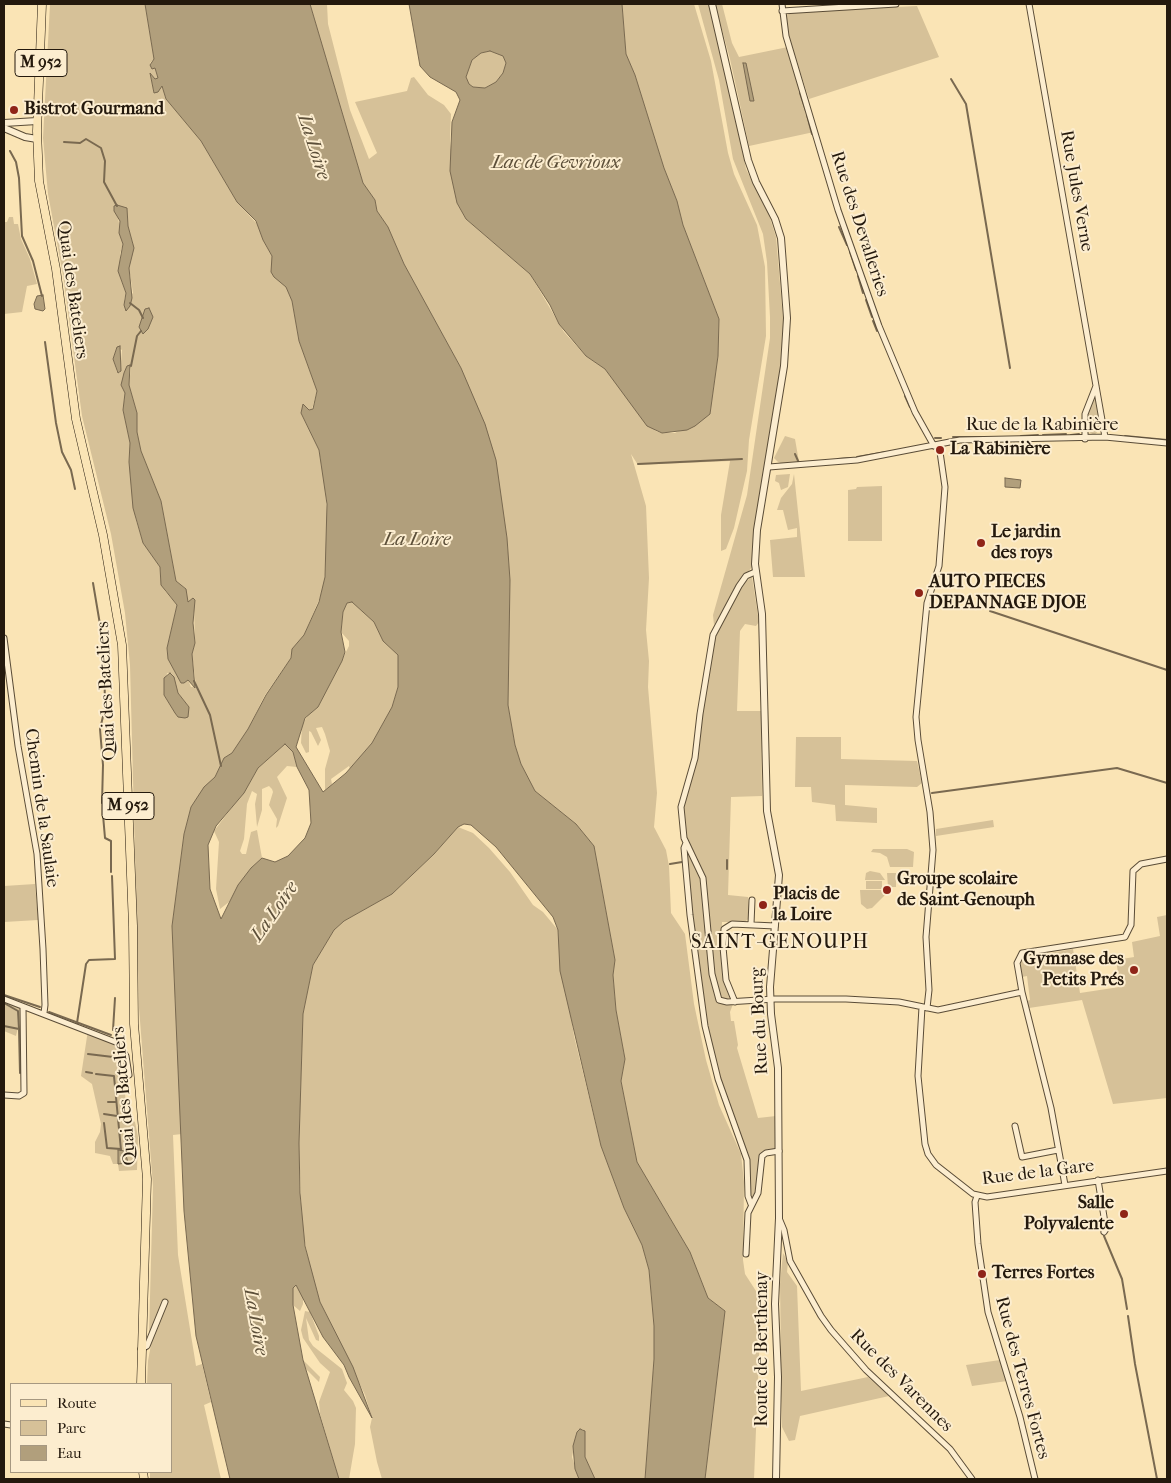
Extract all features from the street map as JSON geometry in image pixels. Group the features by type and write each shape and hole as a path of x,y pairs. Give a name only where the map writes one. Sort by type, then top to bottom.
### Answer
{"main road":[{"name":"Quai des Bateliers","path":"42,4 37,139 39,181 60,296 76,419 102,528 122,646 134,1024 147,1179 141,1383"}],"street":[{"name":"Rue du Bourg","path":"712,4 748,160 756,182 775,220 782,247 786,348 769,467 757,530 755,572 762,614 767,811 779,875 774,926 771,1000 778,1068 779,1218"},
{"name":"Rue des Devalleries","path":"782,4 786,36 840,218 883,335 916,412 936,445 945,487 939,566 927,603 916,717 930,812 933,850 926,937 929,990 925,1007"},
{"path":"782,11 896,4"},
{"name":"Rue Jules Verne","path":"1030,4 1105,437"},
{"path":"4,123 38,122"},
{"path":"4,128 25,137 37,139"},
{"name":"Rue Jules Verne","path":"1085,439 1085,414 1093,398 1096,384"},
{"name":"Rue de la Rabinière","path":"769,467 857,460 960,440 1085,439 1105,437 1167,443"},
{"path":"755,572 746,576 715,628 711,642 695,758 681,804 683,832 686,843 703,878 716,994 721,1001 735,1002 855,1000 899,1002 945,1009 1022,992"},
{"name":"Chemin de la Saulaie","path":"4,638 18,746 37,854 43,949 44,1013"},
{"path":"686,843 684,848 690,914 705,1026 718,1079 747,1160 748,1196 751,1204"},
{"path":"1065,1185 1051,1108 1022,992 1017,963 1022,953 1125,937 1131,925 1131,880 1133,871 1142,864 1167,859"},
{"path":"751,924 752,900"},
{"path":"735,1002 726,980 724,929 732,924 774,926"},
{"path":"4,999 118,1043 126,1056 129,1075"},
{"path":"4,1095 18,1096 24,1092 23,1007"},
{"name":"Rue de la Gare","path":"925,1007 918,1076 925,1144 928,1154 936,1165 977,1196 987,1197 1167,1171"},
{"path":"1015,1126 1022,1157 1058,1150"},
{"path":"746,1254 747,1221 751,1204 758,1193 762,1156 766,1153 779,1151"},
{"path":"1098,1180 1106,1229 1104,1232"},
{"name":"Rue des Terres Fortes","path":"977,1196 975,1202 978,1244 988,1312 1020,1417 1035,1479"},
{"name":"Route de Berthenay","path":"776,1479 778,1377 774,1304 779,1218"},
{"name":"Rue des Varennes","path":"779,1218 784,1230 790,1261 831,1330 866,1370 950,1448 972,1479"},
{"path":"141,1349 147,1346 165,1302"}],"green space":[{"path":"50,4 145,4 154,59 150,63 155,68 158,78 155,79 150,73 154,93 162,86 166,99 201,141 237,202 260,227 263,240 272,256 272,272 286,287 292,301 299,341 317,391 312,409 302,409 301,413 319,450 325,482 328,535 324,588 304,635 294,647 291,658 265,695 248,729 232,753 224,758 215,777 191,807 184,834 172,926 182,1134 173,1135 178,1255 196,1366 202,1364 211,1402 204,1405 221,1479 150,1479 150,1473 172,1473 172,1383 147,1383 148,1361 152,1339 149,1334 153,1186 139,1008 130,665 125,613 111,534 82,416 63,275 48,194 43,138","holes":["127,208 128,226 133,244 129,268 133,293 124,301 126,293 120,277 120,254 123,244 118,218","117,347 122,350 120,373 117,372 113,359","131,367 129,385 137,413 136,428 141,451 161,501 176,581 185,588 187,600 189,602 192,599 194,608 195,643 192,654 196,686 191,687 188,680 181,683 168,659 167,648 177,605 165,591 160,578 160,567 143,543 136,520 129,462 130,443 123,410 125,393 121,385","167,673 172,674 178,693 189,707 178,717 164,695"]},
{"path":"310,4 327,4 328,24 350,110 369,159 377,153 355,102 407,91 411,78 414,77 428,95 444,105 451,114 450,141 457,203 466,219 530,274 564,332 586,356 605,369 656,431 675,433 710,414 718,356 719,319 683,225 677,201 664,168 635,75 626,54 622,4 694,4 711,61 728,153 734,174 757,225 765,267 766,336 749,440 747,471 734,528 726,549 721,551 721,515 730,461 638,465 631,454 646,506 649,578 646,630 649,661 648,687 657,793 654,827 666,850 669,866 671,913 685,934 694,1004 706,1060 719,1105 741,1154 744,1182 743,1260 745,1274 756,1291 761,1306 754,1479 705,1479 725,1311 708,1298 690,1252 637,1162 621,1081 625,1059 616,1010 613,975 615,960 594,846 576,824 535,791 521,764 515,745 508,705 510,580 507,538 461,368 404,264 388,227 377,211 375,200 363,183"},
{"path":"698,4 710,4 746,169 770,218 776,237 784,330 784,349 754,528 752,567 714,625 713,615 747,495 770,338 770,317 767,262 763,234 733,159 719,80"},
{"path":"715,4 722,4 732,43 739,57 788,47 814,132 749,146 730,59"},
{"path":"917,6 939,57 809,99 787,31 787,15 793,12"},
{"path":"490,51 503,55 506,63 503,73 496,82 485,88 473,87 469,84 466,77 472,60 481,53"},
{"path":"9,217 13,217 14,224 18,224 21,239 30,259 37,284 27,286 22,312 4,314 4,222 7,222"},
{"path":"1096,396 1102,428 1094,435 1086,430 1087,413"},
{"path":"785,436 795,439 799,462 783,464 774,458"},
{"path":"790,474 788,487 781,490 779,483 775,481 776,475"},
{"path":"794,474 805,577 773,577 770,540 797,537 797,528 788,530 783,510 777,510 781,498 792,484"},
{"path":"882,486 882,541 848,541 848,490 856,489 857,487"},
{"path":"752,577 759,622 756,626 745,624 740,631 737,711 761,711 762,796 731,797 728,895 748,897 750,918 744,922 722,922 721,957 723,978 731,999 730,1001 720,998 717,993 705,877 685,833 683,806 698,758 707,680 715,638 739,586"},
{"path":"352,602 374,622 383,641 398,655 398,687 392,707 372,743 350,769 349,766 331,779 332,784 325,790 325,769 330,751 325,734 322,727 316,728 321,740 318,746 309,731 309,752 306,753 301,743 302,725 308,715 318,707 349,646 349,641 341,632 343,612 347,603"},
{"path":"796,737 841,737 841,759 917,761 922,783 917,787 845,785 845,805 877,808 877,823 836,821 835,805 812,802 811,787 795,787"},
{"path":"285,744 293,752 297,767 287,766 277,777 287,798 278,826 276,828 277,819 269,805 273,792 269,786 262,789 262,810 257,827 255,804 257,794 252,791 247,804 244,839 240,851 242,854 246,854 251,832 257,830 262,858 251,868 229,902 220,909 216,889 219,842 214,831 248,786 258,768"},
{"path":"993,820 994,827 936,836 936,829"},
{"path":"458,827 473,833 489,848 510,872 533,905 543,912 558,930 574,1036 601,1146 624,1208 642,1245 649,1270 654,1326 654,1359 645,1479 595,1479 585,1457 585,1436 583,1429 580,1429 577,1432 572,1457 579,1479 382,1479 370,1427 372,1418 365,1395 320,1302 311,1274 302,1227 299,1143 303,1014 313,965 334,930 344,921 392,894 434,854"},
{"path":"686,847 700,872 714,995 718,1003 733,1004 730,1012 731,1021 734,1021 737,1048 758,1118 776,1116 777,1148 762,1152 760,1156 756,1194 752,1202 749,1198 750,1167 728,1108 710,1045 694,943"},
{"path":"873,849 907,849 914,852 913,867 890,867 887,857 880,853 871,852"},
{"path":"870,871 880,873 885,880 865,880 866,873"},
{"path":"887,873 896,873 896,887 888,887"},
{"path":"866,881 882,881 882,889 866,889"},
{"path":"35,884 38,920 4,922 4,886"},
{"path":"860,890 882,890 883,895 885,895 872,908 867,909 861,904"},
{"path":"1167,915 1167,1098 1113,1104 1082,1000 1029,1008 1027,1001 1030,1000 1027,976 1022,977 1020,960 1022,958 1073,949 1080,993 1126,986 1116,986 1114,973 1118,973 1116,960 1134,957 1132,942 1160,936 1157,917"},
{"path":"4,999 23,1007 16,1036 4,1031"},
{"path":"88,1030 121,1046 120,1055 128,1117 135,1122 138,1137 137,1170 119,1171 118,1164 113,1164 110,1156 95,1153 95,1142 100,1132 101,1124 92,1084 81,1076"},
{"path":"783,1253 788,1262 787,1272 797,1286 801,1391 868,1377 889,1396 800,1416 795,1440 789,1441 782,1427 780,1284"},
{"path":"296,1285 303,1297 300,1311 293,1305 293,1287"},
{"path":"305,1311 310,1312 319,1336 319,1341 316,1340 306,1318 309,1340 313,1346 342,1369 347,1383 344,1390 356,1408 355,1444 349,1479 339,1479 320,1414 319,1402 330,1372 320,1363 303,1338 301,1330"},
{"path":"303,1360 320,1377 319,1382 306,1369"},
{"path":"1000,1360 1007,1381 972,1386 966,1365"}],"water":[{"name":"La Loire","path":"145,4 310,4 363,183 375,200 377,211 388,227 404,264 461,368 485,424 496,460 507,538 510,580 508,705 515,745 521,764 535,791 576,824 594,846 615,960 613,975 616,1010 625,1059 621,1081 637,1162 690,1252 708,1298 725,1311 705,1479 645,1479 654,1359 654,1326 649,1270 642,1245 624,1208 601,1146 560,971 558,930 553,917 496,847 471,825 464,824 458,827 434,854 392,894 344,921 334,930 313,965 303,1014 299,1143 300,1193 305,1246 320,1302 353,1367 372,1418 344,1365 323,1337 296,1285 293,1288 293,1305 303,1360 339,1479 230,1479 196,1336 184,1211 172,926 184,834 191,807 204,787 215,777 224,758 232,753 248,729 266,695 291,658 292,649 304,635 319,602 325,577 327,504 319,450 301,413 303,404 309,410 313,409 317,391 299,341 292,301 286,287 271,272 272,256 263,240 256,221 237,202 201,141 166,99 162,86 158,92 154,93 150,73 155,79 158,78 155,68 152,69 150,65 154,59","holes":["352,602 374,622 383,641 398,655 398,687 392,707 372,743 346,773 323,792 296,747 305,718 318,707 342,661 345,652 341,632 343,612 347,603","285,744 293,752 297,767 309,790 311,823 305,838 288,856 275,862 262,858 251,868 238,885 221,919 210,889 208,845 216,826 244,793 258,768"]},
{"name":"Lac de Gevrioux","path":"409,4 622,4 626,54 635,75 664,168 677,201 683,225 719,319 718,356 710,414 695,426 687,430 662,433 647,426 605,369 586,356 559,324 550,305 530,274 466,219 457,203 450,171 452,122 460,100 456,92 430,77 420,66","holes":["490,51 503,56 506,63 503,73 496,82 485,88 473,87 469,84 466,77 472,60 481,53"]},
{"path":"743,63 746,63 754,101 750,101"},
{"path":"114,206 127,208 128,226 134,248 129,268 132,298 130,306 126,311 124,305 126,293 118,271 123,244 119,233 120,221 114,211"},
{"path":"43,295 45,309 43,311 35,309 34,304 37,296"},
{"path":"149,308 153,317 148,329 143,334 139,327 145,309"},
{"path":"120,346 121,371 118,373 113,359 117,347"},
{"path":"130,365 129,385 137,413 137,432 141,451 161,501 176,581 186,589 188,602 193,598 195,600 193,623 195,643 192,654 195,688 188,680 181,683 168,659 167,648 177,605 161,585 160,567 143,543 133,508 129,462 130,443 123,410 125,393 121,385 127,366"},
{"path":"1005,478 1021,480 1020,488 1005,487"},
{"path":"170,673 174,677 178,693 189,707 188,717 178,717 164,695 164,678"},
{"path":"118,1150 125,1151 128,1163 118,1164"},
{"path":"580,1429 585,1431 585,1457 595,1479 579,1479 575,1469 573,1446 577,1432"}],"waterway":[{"path":"951,79 966,104 1010,368"},
{"path":"800,93 806,111"},
{"path":"807,115 812,134"},
{"path":"64,142 80,143 86,139 101,148 105,161 104,182 117,206"},
{"path":"10,151 16,162 19,178 22,236 33,261 42,296"},
{"path":"839,227 847,245"},
{"path":"850,252 856,270"},
{"path":"858,276 863,293"},
{"path":"866,300 872,317"},
{"path":"130,303 139,310 143,318"},
{"path":"873,321 877,331"},
{"path":"131,366 137,336 141,331"},
{"path":"45,342 56,423 62,452 71,470 75,489"},
{"path":"905,396 910,407"},
{"path":"1043,435 1066,434"},
{"path":"1071,435 1079,434"},
{"path":"1021,436 1038,435"},
{"path":"1125,436 1167,440"},
{"path":"953,437 981,437"},
{"path":"935,438 941,438"},
{"path":"857,457 886,452"},
{"path":"795,454 799,463"},
{"path":"838,459 851,458"},
{"path":"638,464 742,459"},
{"path":"93,583 104,648 105,708 100,729 103,765 102,803"},
{"path":"990,611 1167,670"},
{"path":"194,681 210,715 221,766"},
{"path":"932,793 1117,768 1167,783"},
{"path":"103,815 105,838 111,841 111,872"},
{"path":"727,860 727,869"},
{"path":"670,864 682,862"},
{"path":"77,1023 86,964 89,960 115,959 112,876"},
{"path":"4,995 40,1007"},
{"path":"113,1030 115,998"},
{"path":"4,1003 18,1011 19,1029"},
{"path":"49,1012 111,1035"},
{"path":"4,1026 19,1029 20,1073"},
{"path":"88,1054 113,1057"},
{"path":"86,1072 92,1073"},
{"path":"96,1074 114,1076 121,1150"},
{"path":"108,1102 115,1102"},
{"path":"104,1114 117,1116"},
{"path":"104,1123 107,1148 121,1149"},
{"path":"1104,1236 1122,1279 1127,1309"},
{"path":"1128,1316 1135,1364 1157,1479"}],"place":[{"name":"Bistrot Gourmand","path":"14,110"},
{"name":"La Rabinière","path":"940,450"},
{"name":"Le jardin des roys","path":"981,543"},
{"name":"AUTO PIECES DEPANNAGE DJOE","path":"919,593"},
{"name":"Groupe scolaire de Saint-Genouph","path":"887,890"},
{"name":"Placis de la Loire","path":"763,905"},
{"name":"Gymnase des Petits Prés","path":"1134,970"},
{"name":"Salle Polyvalente","path":"1124,1214"},
{"name":"Terres Fortes","path":"982,1274"}],"district":[{"name":"SAINT-GENOUPH","path":"780,943"}]}
